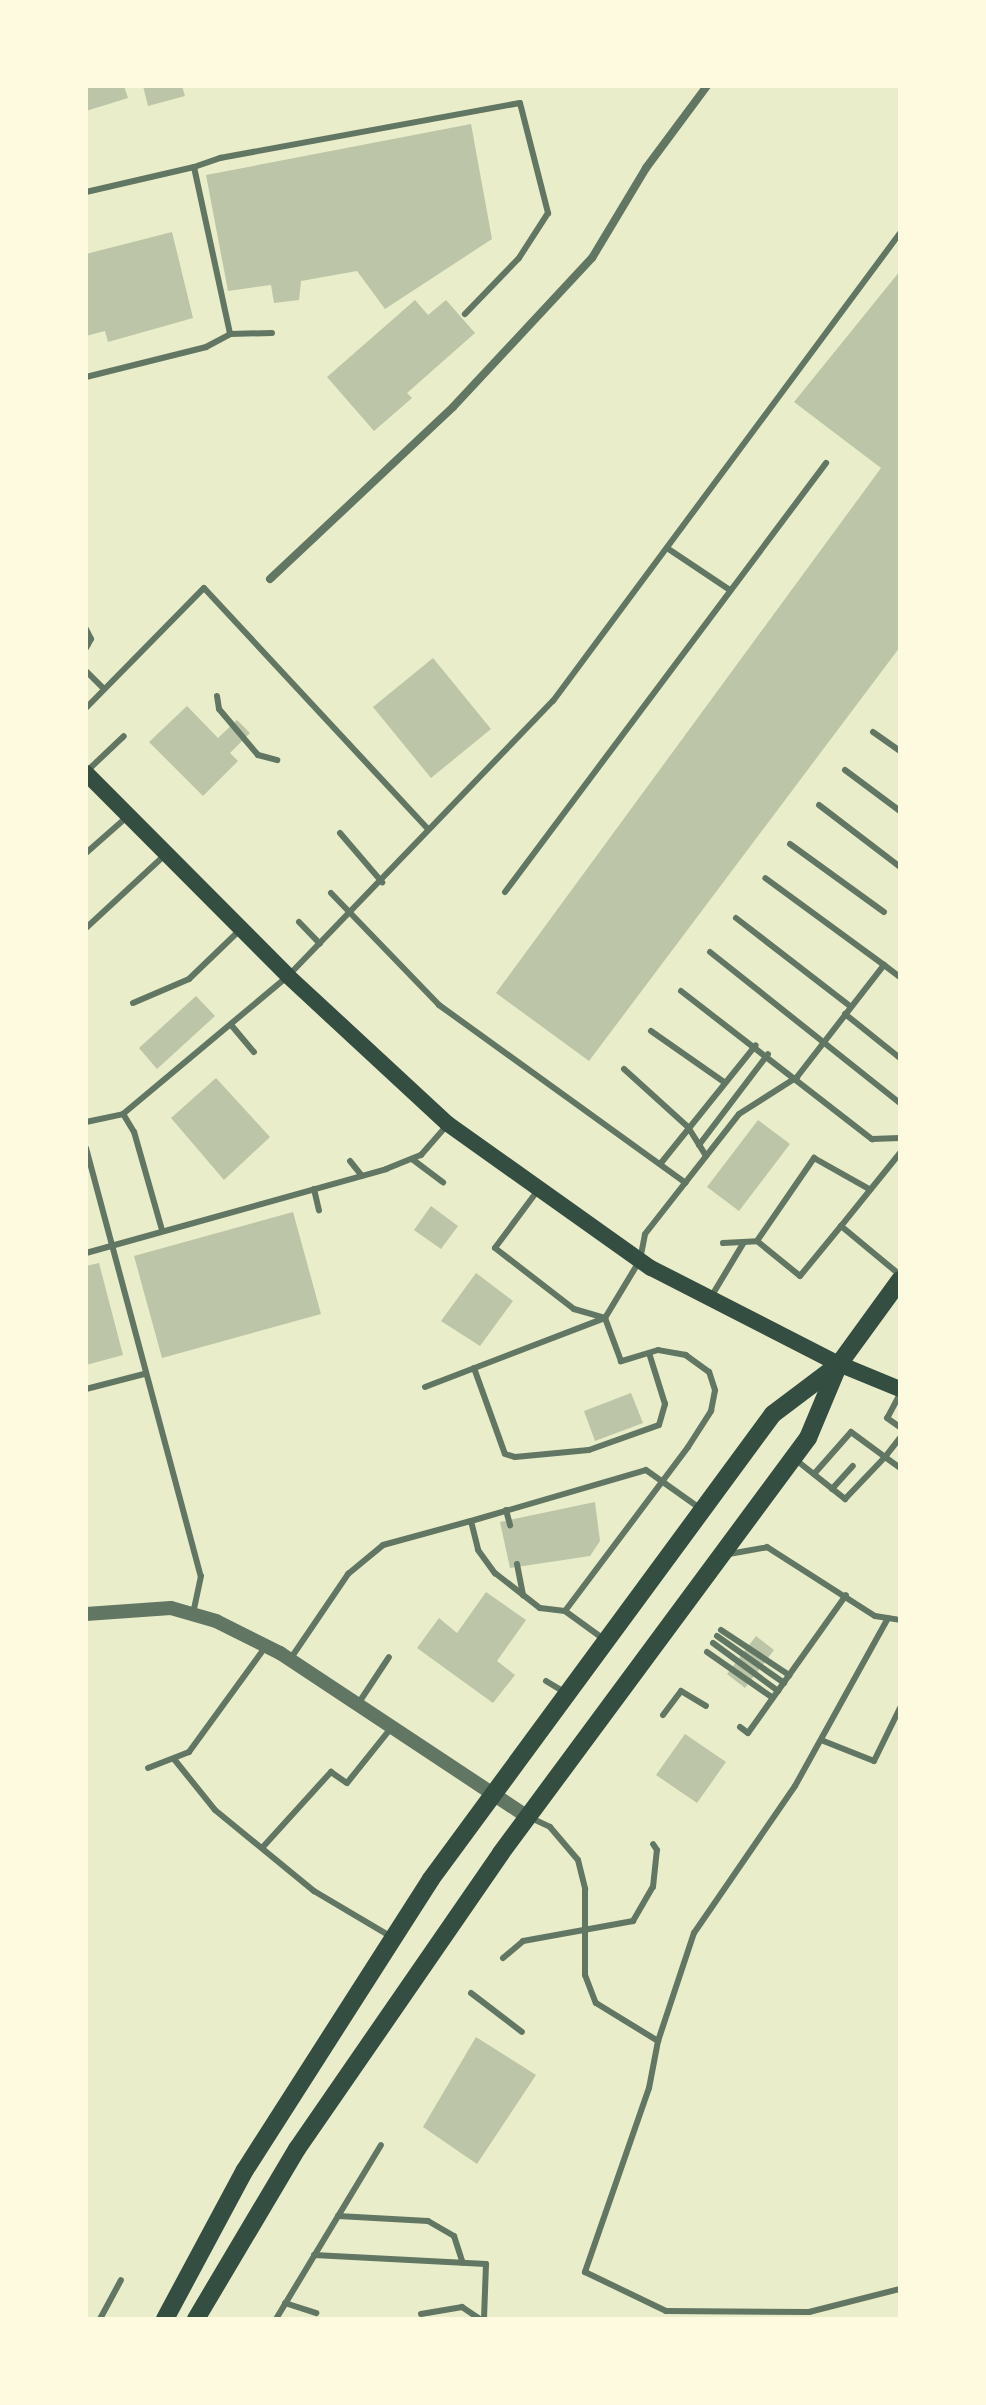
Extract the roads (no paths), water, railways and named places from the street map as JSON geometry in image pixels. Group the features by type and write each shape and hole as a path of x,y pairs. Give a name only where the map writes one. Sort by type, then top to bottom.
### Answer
{"main road":[{"path":"86,773 288,976 448,1124 640,1260 839,1364 900,1392"},
{"path":"196,2319 297,2149 526,1816 808,1438 839,1364 900,1278"},
{"path":"165,2319 245,2170 393,1938 492,1796 773,1414 839,1364"}],"street":[{"path":"270,579 443,418 592,258 646,168 707,86"},
{"path":"86,1614 171,1608 193,1614 266,1646 526,1816"}],"lane":[{"path":"86,192 220,158 520,103 548,213 519,258 465,314"},
{"path":"194,167 230,334"},
{"path":"86,1122 123,1114 232,1026 288,976 382,882 428,829 553,701 900,233"},
{"path":"86,377 206,347 230,334 272,333"},
{"path":"505,892 826,463"},
{"path":"667,548 730,590"},
{"path":"86,708 204,588 428,829"},
{"path":"86,629 91,639 86,648"},
{"path":"86,671 104,689"},
{"path":"217,696 219,709 258,755 277,760"},
{"path":"873,732 900,751"},
{"path":"86,773 124,736"},
{"path":"845,770 900,811"},
{"path":"819,805 900,867"},
{"path":"86,853 128,816"},
{"path":"340,833 382,882"},
{"path":"790,844 884,912"},
{"path":"86,928 166,854"},
{"path":"765,878 900,977"},
{"path":"331,893 439,1005 686,1183"},
{"path":"736,918 851,1007"},
{"path":"299,922 320,944"},
{"path":"133,1003 189,979 241,929"},
{"path":"710,952 822,1045 900,1103"},
{"path":"425,1387 605,1318 640,1260 645,1234 739,1114 797,1077 884,965"},
{"path":"681,991 768,1054 872,1139 900,1138"},
{"path":"845,1014 900,1058"},
{"path":"232,1026 254,1052"},
{"path":"651,1031 724,1082"},
{"path":"661,1163 756,1045"},
{"path":"699,1145 768,1054"},
{"path":"624,1069 688,1127 706,1156"},
{"path":"123,1114 134,1132 162,1230"},
{"path":"86,1253 362,1176 412,1159 448,1124"},
{"path":"86,1148 144,1374 201,1576 193,1614"},
{"path":"723,1243 757,1241 800,1276 900,1153"},
{"path":"757,1241 814,1158 869,1189"},
{"path":"412,1159 443,1182"},
{"path":"350,1161 362,1176"},
{"path":"314,1189 319,1210"},
{"path":"539,1189 495,1248 574,1309 605,1318"},
{"path":"841,1226 900,1278"},
{"path":"710,1298 744,1242"},
{"path":"565,1611 711,1411 715,1390 700,1362 686,1355 649,1353 621,1361 605,1318"},
{"path":"474,1368 505,1454 515,1457 589,1450 659,1425 666,1414 649,1353"},
{"path":"86,1389 144,1374"},
{"path":"900,1392 887,1418 900,1427"},
{"path":"814,1474 851,1432 900,1468"},
{"path":"794,1458 845,1499 900,1438"},
{"path":"832,1489 853,1466"},
{"path":"290,1660 348,1574 383,1545 471,1521 626,1471 646,1470 701,1509"},
{"path":"506,1510 510,1525"},
{"path":"471,1521 478,1550 495,1573 540,1608 565,1611 605,1640"},
{"path":"721,1556 767,1547 875,1616 900,1620"},
{"path":"517,1564 523,1595"},
{"path":"740,1727 748,1733 846,1595"},
{"path":"888,1618 821,1740 694,1933 658,2041 649,2088 585,2272 666,2311 809,2312 900,2289"},
{"path":"717,1637 789,1675"},
{"path":"717,1637 784,1683"},
{"path":"717,1637 778,1691"},
{"path":"148,1768 189,1752 266,1646"},
{"path":"707,1652 773,1698"},
{"path":"358,1705 389,1657"},
{"path":"546,1681 566,1693"},
{"path":"663,1715 681,1691 706,1706"},
{"path":"821,1740 874,1761 900,1708"},
{"path":"262,1848 331,1772 347,1783 391,1728"},
{"path":"174,1759 215,1810 314,1891 393,1938"},
{"path":"526,1816 550,1827 578,1860 587,1929 585,1975 596,2003 658,2041"},
{"path":"503,1958 523,1941 633,1921 653,1887 657,1850 653,1844"},
{"path":"471,1993 522,2032"},
{"path":"276,2319 381,2145"},
{"path":"338,2216 428,2221 454,2236 463,2263"},
{"path":"314,2255 486,2264 482,2319"},
{"path":"100,2319 121,2280"},
{"path":"285,2303 316,2313"},
{"path":"421,2314 462,2307 475,2311 482,2319"}]}
